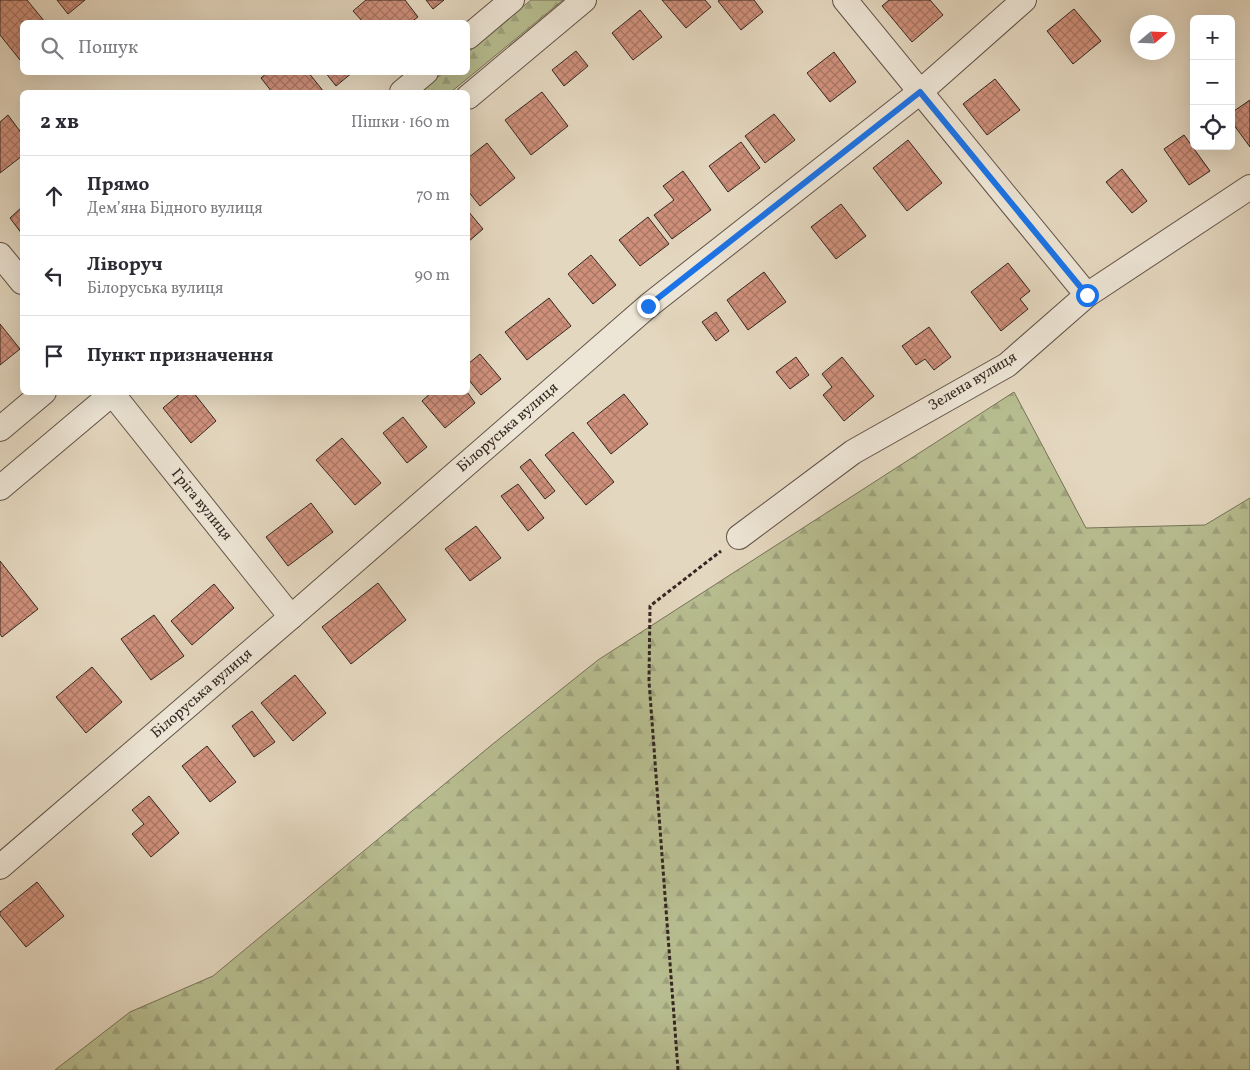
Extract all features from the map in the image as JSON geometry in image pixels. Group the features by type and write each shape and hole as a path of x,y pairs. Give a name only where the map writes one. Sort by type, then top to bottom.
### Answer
{"street":[{"path":"470,36 512,0"},
{"path":"470,95 584,0"},
{"path":"845,0 1087,295"},
{"name":"Білоруська вулиця","path":"0,867 648,306 920,92 1024,0"},
{"path":"404,90 422,75"},
{"name":"Зелена вулиця","path":"739,537 853,452 1007,365 1087,295 1250,187"},
{"path":"0,255 20,280"},
{"path":"0,429 40,395"},
{"path":"0,488 111,395"},
{"name":"Гріга вулиця","path":"115,395 291,617"}],"path":[{"path":"678,1070 649,681 650,606 739,537"}],"green space":[{"path":"531,0 563,0 453,90 422,90 440,75 470,75 470,50"},
{"path":"1014,392 1086,528 1205,525 1250,498 1250,1070 55,1070 130,1012 213,976 494,743 598,660"}],"building":[{"path":"0,0 27,0 43,20 20,20 20,60 0,35"},
{"path":"57,0 85,0 68,14"},
{"path":"366,0 405,0 418,17 414,20 361,20 353,11"},
{"path":"426,0 444,0 433,9"},
{"path":"662,0 705,0 711,7 686,28"},
{"path":"754,0 763,12 741,30 718,1"},
{"path":"889,0 930,0 943,15 912,42 882,6"},
{"path":"1074,9 1101,41 1073,64 1047,31"},
{"path":"640,10 662,37 633,60 612,33"},
{"path":"576,51 588,66 564,86 552,70"},
{"path":"834,52 856,82 830,102 807,73"},
{"path":"264,75 310,75 322,90 270,90 261,78"},
{"path":"327,75 349,75 336,86"},
{"path":"995,79 1020,110 987,135 963,104"},
{"path":"542,92 568,126 531,155 505,120"},
{"path":"1250,100 1250,147 1235,126 1235,110"},
{"path":"774,114 795,140 765,163 745,136"},
{"path":"8,115 20,131 20,158 0,173 0,122"},
{"path":"1184,135 1190,143 1190,150 1195,150 1210,171 1189,185 1164,149"},
{"path":"908,140 942,183 907,211 873,168"},
{"path":"741,142 760,168 728,192 709,166"},
{"path":"487,143 515,178 480,206 470,194 470,156"},
{"path":"1122,169 1147,201 1132,213 1106,182"},
{"path":"683,171 711,210 672,239 654,215 674,200 663,186"},
{"path":"841,204 866,236 836,259 811,227"},
{"path":"20,209 20,231 10,218"},
{"path":"470,213 483,229 470,240"},
{"path":"648,217 669,244 640,266 619,240"},
{"path":"591,255 616,285 593,304 568,274"},
{"path":"1008,263 1030,291 1020,299 1028,309 1001,331 971,292"},
{"path":"764,272 786,302 748,330 727,300"},
{"path":"549,298 571,326 527,360 505,332"},
{"path":"716,312 729,331 716,341 702,322"},
{"path":"0,324 20,349 0,365"},
{"path":"929,327 951,357 934,370 925,359 916,365 902,346"},
{"path":"480,354 501,379 481,395 470,381 470,362"},
{"path":"796,357 809,375 790,389 776,372"},
{"path":"842,357 874,396 844,421 823,395 832,387 822,374"},
{"path":"624,394 648,424 611,454 587,423"},
{"path":"178,395 195,395 216,421 191,443 163,408"},
{"path":"429,395 469,395 475,403 445,428 422,401"},
{"path":"403,417 427,447 407,463 383,433"},
{"path":"573,432 614,482 586,505 545,455"},
{"path":"342,438 381,483 355,505 316,460"},
{"path":"530,459 555,491 545,499 520,467"},
{"path":"518,484 544,518 528,531 501,496"},
{"path":"311,503 333,532 288,566 266,537"},
{"path":"476,526 501,558 470,581 445,549"},
{"path":"0,561 38,609 2,637 0,634"},
{"path":"378,583 406,620 351,664 322,627"},
{"path":"214,584 234,608 192,645 171,621"},
{"path":"154,615 184,656 151,680 121,639"},
{"path":"92,667 122,702 86,733 56,697"},
{"path":"295,675 326,713 293,741 261,703"},
{"path":"252,711 275,742 254,757 232,726"},
{"path":"207,746 236,782 210,802 182,766"},
{"path":"149,796 179,833 151,857 132,834 144,824 132,810"},
{"path":"37,882 64,916 26,947 0,915 0,912"}],"route":[{"path":"648,306 920,92 1087,295"}]}
